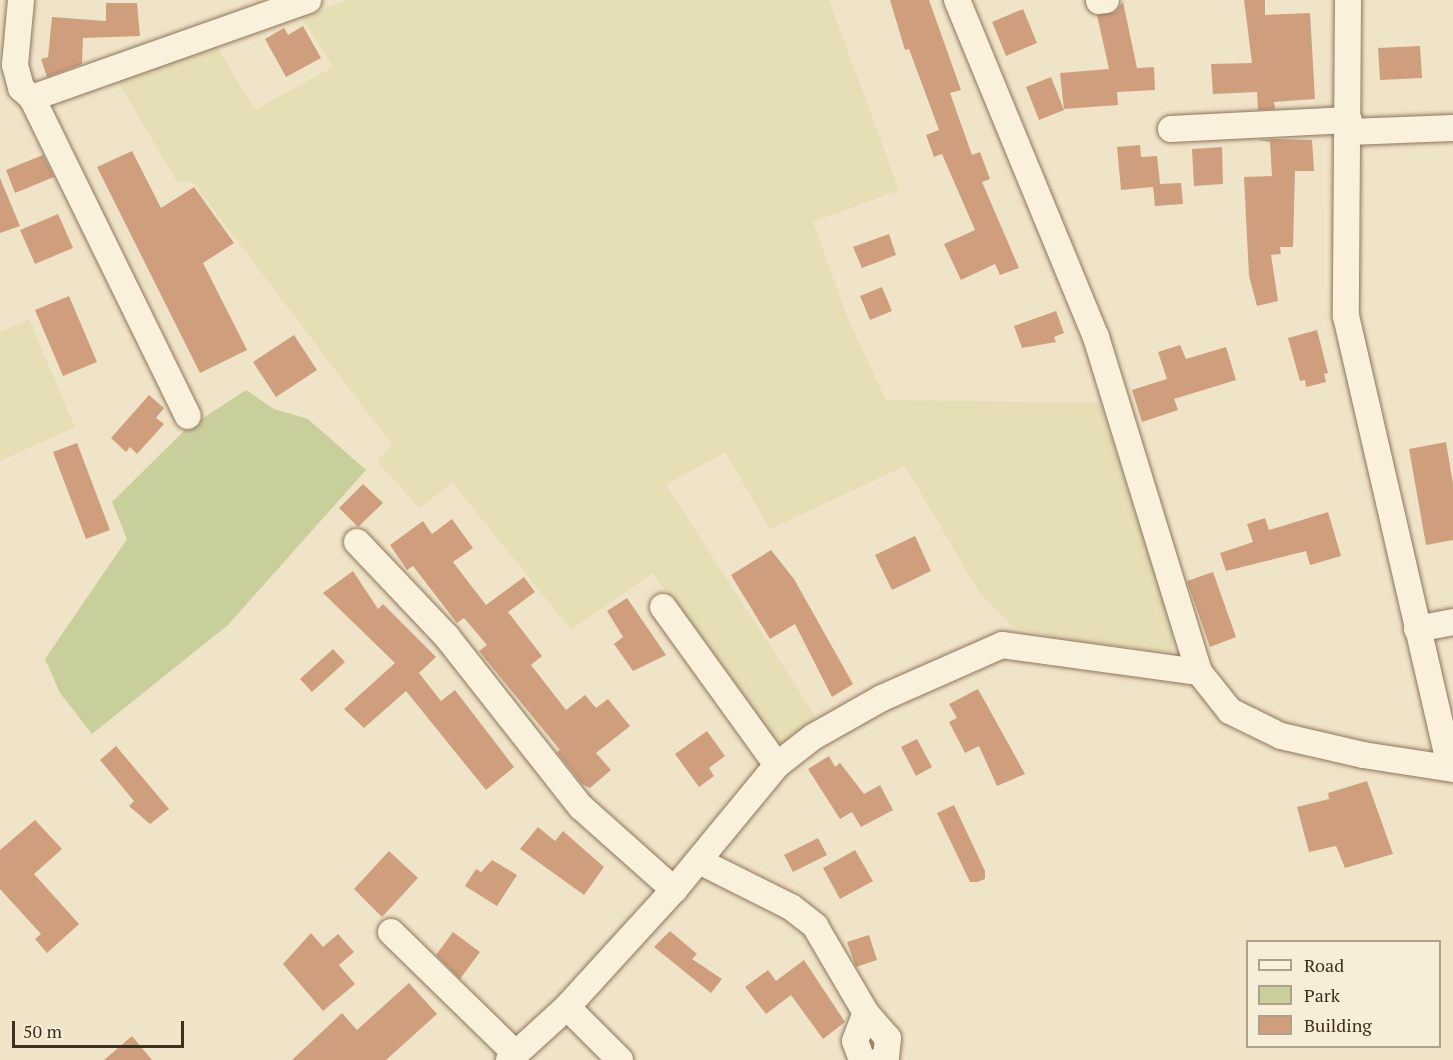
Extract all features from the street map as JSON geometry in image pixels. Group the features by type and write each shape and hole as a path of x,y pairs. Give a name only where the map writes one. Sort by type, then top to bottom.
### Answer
{"street":[{"path":"21,0 15,65 21,88 32,98 188,416"},
{"path":"32,98 308,0"},
{"path":"957,0 1096,337 1200,672 1230,711 1281,736 1363,755 1451,768 1346,316 1348,0"},
{"path":"1171,129 1349,126 1453,128"},
{"path":"357,542 447,638 581,807 674,890"},
{"path":"663,606 777,765"},
{"path":"1417,629 1453,622"},
{"path":"391,932 513,1057 567,1007 674,890 777,765 813,737 882,698 1002,645 1200,672"},
{"path":"699,861 791,907 815,926 866,1013 888,1038 886,1056 880,1060"},
{"path":"567,1007 620,1060"},
{"path":"862,1060 855,1041 866,1013"}],"shaded area":[{"path":"348,0 829,0 899,190 813,222 848,319 886,400 1100,403 1171,626 1173,652 1068,640 1015,628 979,592 905,466 770,529 725,452 666,485 816,717 777,753 653,573 571,630 453,483 419,508 377,461 392,445 192,181 177,182 117,80 215,44 255,110 333,67 301,17"},
{"path":"29,319 75,427 0,461 0,332"}],"green space":[{"path":"246,390 274,409 308,419 366,470 228,625 92,734 60,693 45,659 127,539 112,502 185,430"}],"building":[{"path":"890,0 929,0 961,90 950,93 972,155 980,152 990,179 982,182 1019,268 1000,275 995,264 961,280 944,244 975,230 942,154 934,157 926,135 939,130 909,49 905,50"},
{"path":"1244,0 1265,0 1265,15 1310,13 1315,99 1274,102 1275,109 1258,110 1257,92 1213,94 1211,64 1252,63"},
{"path":"1123,2 1137,68 1154,67 1155,90 1117,92 1118,105 1064,109 1060,73 1109,69 1097,15 1115,12"},
{"path":"106,3 137,3 140,36 83,38 82,64 47,77 41,59 48,57 52,17 106,21"},
{"path":"1023,9 1037,43 1006,56 992,22"},
{"path":"303,26 321,58 286,77 265,39 284,28 288,35"},
{"path":"1420,46 1422,78 1380,80 1378,48"},
{"path":"1051,77 1064,110 1039,120 1026,87"},
{"path":"1259,140 1312,140 1314,171 1295,171 1293,247 1280,247 1281,254 1271,255 1278,301 1257,306 1249,276 1244,177 1272,176 1270,142"},
{"path":"1140,145 1141,157 1157,156 1160,184 1181,183 1183,204 1155,206 1153,187 1121,190 1117,147"},
{"path":"1222,147 1223,184 1194,186 1192,149"},
{"path":"132,151 161,208 194,187 234,243 203,263 247,350 200,373 97,167"},
{"path":"43,155 54,177 15,193 6,170"},
{"path":"0,178 20,226 0,233"},
{"path":"58,214 73,248 35,264 20,230"},
{"path":"889,234 896,255 862,268 853,247"},
{"path":"882,287 892,311 870,320 860,296"},
{"path":"69,296 97,362 63,376 35,310"},
{"path":"1056,311 1064,333 1054,337 1056,342 1022,348 1014,326"},
{"path":"1317,330 1328,373 1324,374 1326,382 1306,387 1305,380 1300,381 1288,338"},
{"path":"294,335 317,370 276,397 253,362"},
{"path":"1180,345 1186,359 1226,347 1236,380 1174,399 1178,410 1142,422 1132,390 1167,379 1158,352"},
{"path":"149,395 164,408 156,418 164,424 137,454 130,447 126,452 111,438"},
{"path":"1446,442 1453,484 1453,540 1426,545 1409,449"},
{"path":"77,443 110,530 86,539 53,452"},
{"path":"363,484 383,503 358,527 339,508"},
{"path":"1328,512 1341,556 1310,565 1306,551 1226,571 1220,553 1253,542 1247,524 1265,518 1269,530"},
{"path":"452,519 473,548 453,562 486,605 524,577 535,592 508,612 542,656 531,665 566,710 585,695 596,708 608,699 630,726 596,753 611,770 590,788 582,784 557,752 560,750 479,651 487,645 464,618 457,623 413,566 407,570 390,545 423,521 432,534"},
{"path":"915,536 931,571 892,590 875,555"},
{"path":"771,550 794,579 853,684 832,697 795,624 770,639 731,575"},
{"path":"353,571 378,609 383,604 436,657 419,673 441,701 455,690 514,767 486,790 406,691 364,728 344,709 395,663 323,593"},
{"path":"1213,572 1236,637 1210,647 1187,581"},
{"path":"627,598 666,655 633,671 614,644 623,637 607,611"},
{"path":"333,649 345,662 312,692 300,679"},
{"path":"978,689 1025,774 997,786 979,746 965,753 949,722 957,718 949,704"},
{"path":"707,731 725,756 709,768 714,776 699,787 675,754"},
{"path":"917,739 932,767 916,776 901,747"},
{"path":"116,746 169,809 150,824 129,806 134,801 100,760"},
{"path":"829,756 835,767 840,763 864,794 880,785 893,810 861,827 852,812 840,819 808,769"},
{"path":"1367,781 1393,854 1345,868 1336,846 1309,852 1297,807 1329,799 1328,793"},
{"path":"954,805 985,871 985,879 977,882 970,882 937,813"},
{"path":"35,820 62,849 34,874 79,924 47,953 35,939 41,934 0,889 0,850"},
{"path":"538,827 555,841 563,831 604,867 584,895 520,849"},
{"path":"818,838 827,855 793,872 784,855"},
{"path":"855,850 873,881 840,899 823,868"},
{"path":"389,851 418,878 382,917 354,889"},
{"path":"492,860 517,875 497,906 465,886 476,869 481,872"},
{"path":"670,931 697,954 692,959 722,979 711,993 654,947"},
{"path":"453,932 480,952 460,979 436,955"},
{"path":"311,933 323,947 338,934 354,952 339,965 355,984 323,1011 283,964"},
{"path":"869,935 877,960 856,967 847,942"},
{"path":"804,960 845,1022 823,1039 791,995 766,1014 745,987 768,970 776,981"},
{"path":"409,983 437,1014 386,1060 292,1060 342,1013 357,1030"},
{"path":"132,1036 152,1060 104,1060"}]}
